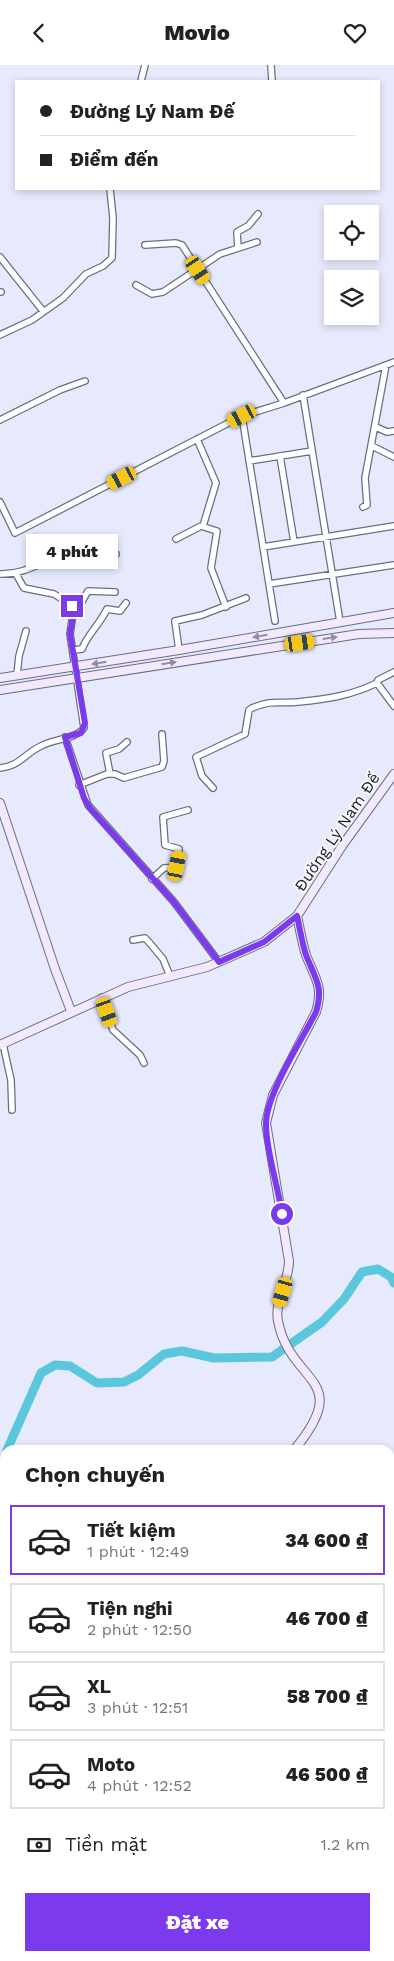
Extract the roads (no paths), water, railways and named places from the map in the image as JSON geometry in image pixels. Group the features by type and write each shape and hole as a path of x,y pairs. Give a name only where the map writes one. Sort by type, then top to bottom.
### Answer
{"street":[{"path":"141,80 145,65"},
{"path":"271,65 272,80"},
{"path":"0,335 24,324 63,298 86,274 104,266 112,258 113,218 110,190"},
{"path":"238,248 237,231 248,226 258,214"},
{"path":"136,285 149,293 156,294 168,290 220,254 257,241"},
{"path":"145,245 180,244 284,403"},
{"path":"0,257 43,311"},
{"path":"0,502 15,533 242,416 284,403 394,363"},
{"path":"363,507 367,505 365,478 386,365"},
{"path":"0,420 60,390 85,381"},
{"path":"303,395 340,622"},
{"path":"242,416 275,621"},
{"path":"376,427 390,433 394,431"},
{"path":"196,439 216,483 203,526"},
{"path":"372,446 394,457"},
{"path":"249,461 312,451"},
{"path":"280,456 294,542"},
{"path":"176,539 203,526 217,531 211,568 226,607"},
{"path":"263,547 394,526"},
{"path":"0,574 16,574 56,557 78,551 104,555 116,554"},
{"path":"269,585 394,565"},
{"path":"16,574 24,588 54,594 74,607"},
{"path":"74,607 80,605 88,591 115,592"},
{"path":"179,650 175,621 202,615 246,598"},
{"path":"74,650 82,649 88,635 100,624 107,609 120,611 126,603"},
{"path":"0,769 12,767 36,749 65,737 76,735 84,728 74,650 70,634 74,607"},
{"path":"0,678 76,667 394,613"},
{"path":"17,675 19,656 26,631"},
{"path":"278,633 280,646"},
{"path":"0,690 359,634 394,633"},
{"path":"213,788 202,777 196,757 228,744 246,734 249,710 252,708 272,701 291,703 342,697 377,683 378,680 394,672"},
{"path":"377,683 394,706"},
{"path":"80,785 110,774 124,778 163,766 162,734"},
{"path":"65,737 80,785 90,808 190,921 219,962"},
{"path":"110,774 106,753 119,749 127,742"},
{"name":"Đường Lý Nam Đế","path":"298,1445 313,1425 321,1402 315,1383 296,1361 282,1336 277,1316 288,1273 289,1261 266,1123 273,1095 316,1012 320,998 319,987 306,953 297,916 342,846 393,776"},
{"path":"0,803 55,969 71,1011"},
{"path":"152,879 164,868 176,867 180,853 179,849 164,845 163,817 188,810"},
{"path":"12,1110 10,1099 11,1080 2,1044 71,1011 128,987 219,962 264,942 297,916"},
{"path":"133,941 145,939 148,941 163,959 170,976"},
{"path":"102,997 114,1030 140,1055 144,1063"}],"waterway":[{"path":"9,1445 41,1373 55,1365 70,1366 97,1383 124,1382 138,1375 164,1354 182,1351 214,1358 272,1357 322,1322 344,1299 362,1272 378,1269 391,1277 394,1283"}]}
